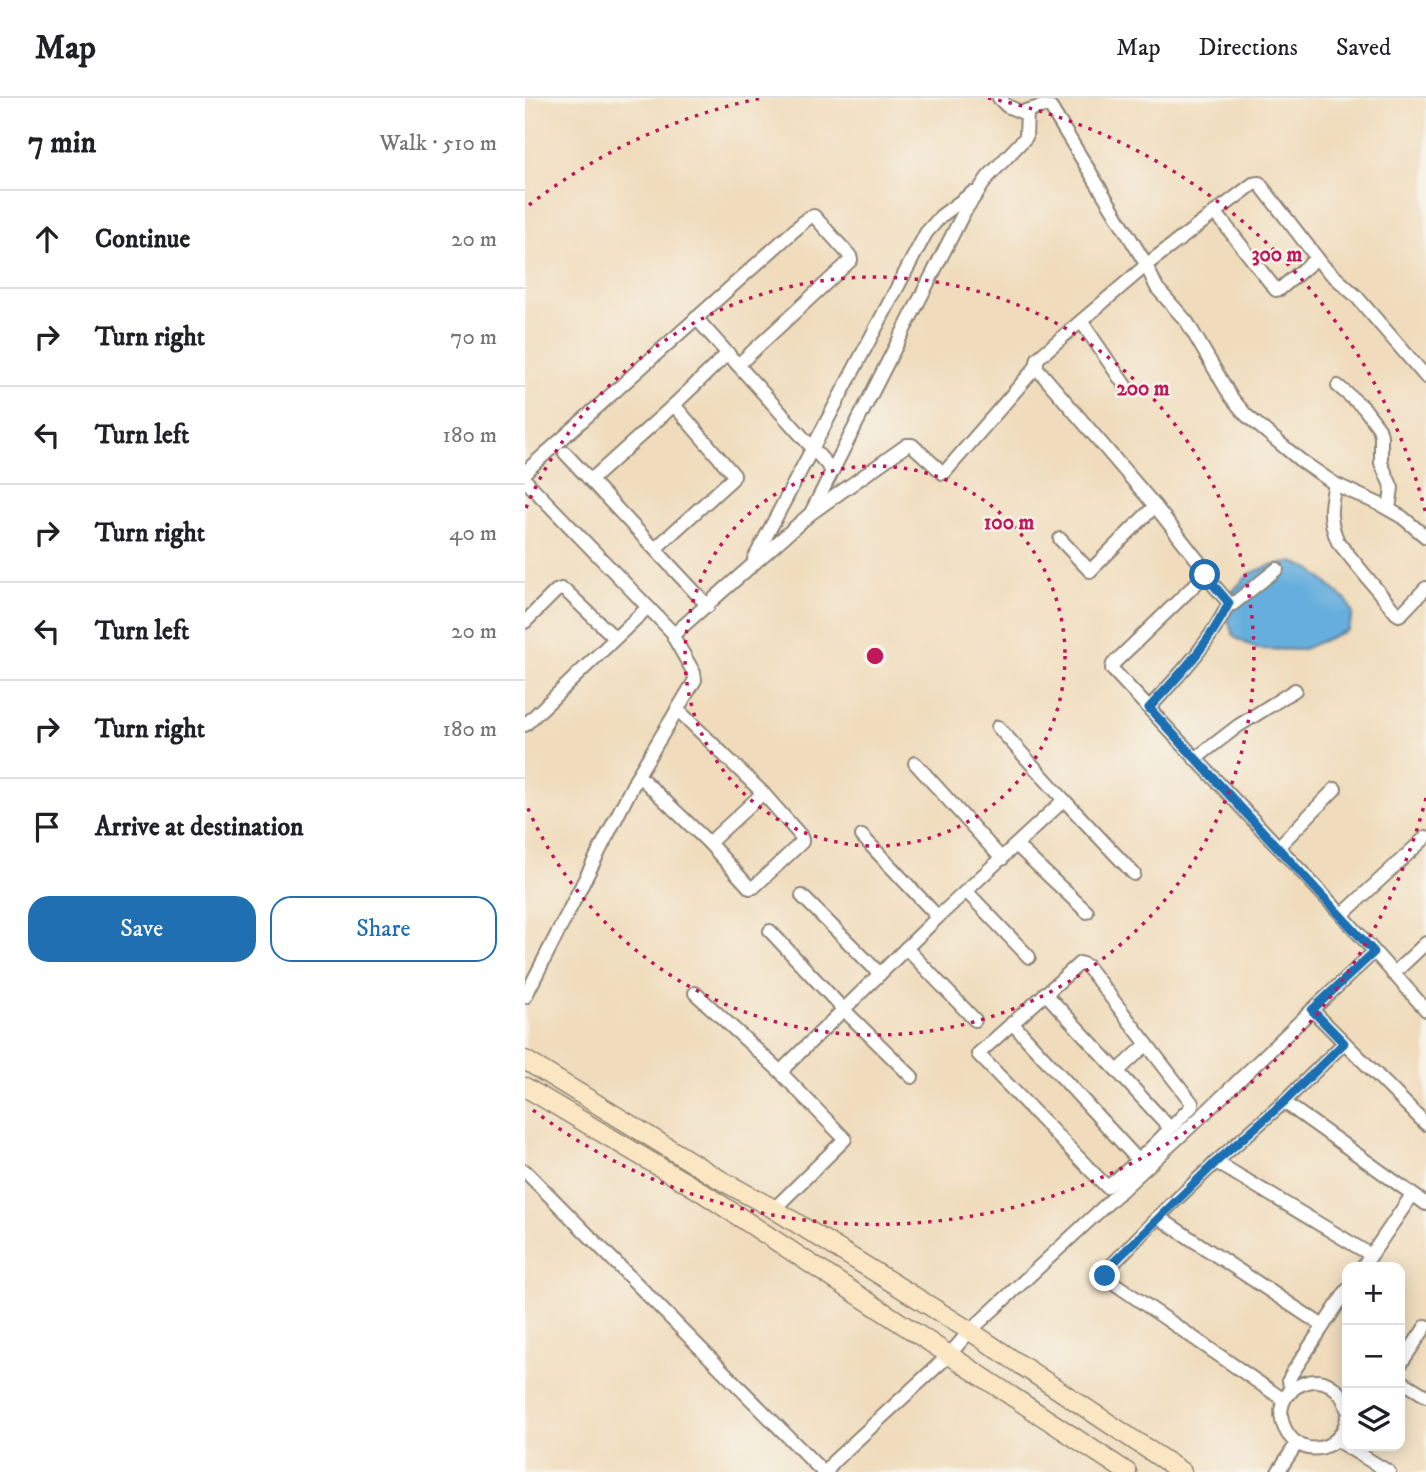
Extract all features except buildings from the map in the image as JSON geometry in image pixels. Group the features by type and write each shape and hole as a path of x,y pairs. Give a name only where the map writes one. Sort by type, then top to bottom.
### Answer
{"main road":[{"path":"525,1060 719,1179 774,1209 970,1331 1182,1472"},
{"path":"525,1087 700,1191 1127,1472"}],"street":[{"path":"999,98 1021,113 1045,106 1051,108 1138,250 1157,288 1187,322 1231,397 1246,415 1300,460 1335,484 1389,509 1426,537"},
{"path":"810,514 964,212 995,169 1026,137 1027,112"},
{"path":"674,635 810,514 909,444 944,472 1036,367 1038,358 1146,265 1253,184 1259,183 1317,258 1356,296 1426,377"},
{"path":"749,569 926,233 941,216 981,187"},
{"path":"1215,212 1276,290 1317,258"},
{"path":"525,472 808,218 816,217 851,260 738,365"},
{"path":"696,318 832,470"},
{"path":"1081,321 1128,390"},
{"path":"591,480 728,353"},
{"path":"1036,367 1155,506 1207,572 1112,666 1113,671 1342,915 1426,1010"},
{"path":"1338,386 1364,408 1379,428 1381,463 1392,488 1389,509"},
{"path":"656,548 734,475 674,405"},
{"path":"565,453 708,606"},
{"path":"525,480 674,635 695,677 638,775 525,997"},
{"path":"1335,484 1329,510 1338,542 1396,612 1401,614 1426,588"},
{"path":"1060,539 1090,571 1155,506"},
{"path":"1205,575 1229,603 1234,604 1277,569"},
{"path":"525,622 561,589 615,638"},
{"path":"1149,708 1203,648 1229,603"},
{"path":"525,725 648,607"},
{"path":"1195,759 1238,726 1295,691"},
{"path":"638,775 751,888 800,844 800,835 763,793 677,709"},
{"path":"998,727 1134,874"},
{"path":"915,763 1002,859"},
{"path":"1278,847 1335,789"},
{"path":"709,844 763,793"},
{"path":"783,1074 786,1066 843,1009 1064,800"},
{"path":"862,836 938,917"},
{"path":"1342,915 1426,837"},
{"path":"1016,845 1087,912"},
{"path":"966,891 1029,957"},
{"path":"802,896 880,974"},
{"path":"770,931 912,1077"},
{"path":"1393,974 1426,943"},
{"path":"906,948 975,1020"},
{"path":"527,1178 825,1472 948,1356 970,1331 1127,1177 1206,1112 1374,952"},
{"path":"1083,963 1192,1103 1138,1160 1127,1177 1108,1187 978,1054 1045,993 1078,964 1083,963"},
{"path":"695,993 783,1074 845,1139 774,1209"},
{"path":"1045,993 1170,1128"},
{"path":"1312,1010 1426,1125"},
{"path":"1012,1023 1138,1160"},
{"path":"1287,1396 1105,1276 1107,1269 1158,1217 1344,1043"},
{"path":"1118,1071 1147,1044"},
{"path":"1284,1102 1426,1204"},
{"path":"1216,1162 1371,1255"},
{"path":"1366,1262 1412,1195"},
{"path":"1158,1217 1323,1325"},
{"path":"1342,1297 1291,1375 1281,1411 1287,1435 1304,1446 1326,1446 1342,1432"},
{"path":"1405,1358 1426,1326"},
{"path":"1287,1396 1304,1382 1316,1381 1327,1383 1342,1395"},
{"path":"1405,1383 1426,1396"},
{"path":"1336,1440 1389,1472"},
{"path":"1278,1472 1297,1443"}],"water":[{"path":"1293,562 1311,569 1348,602 1353,614 1348,630 1301,650 1257,649 1234,637 1228,620 1231,593 1249,574 1269,566"}],"route":[{"path":"1105,1276 1107,1269 1158,1217 1344,1043 1312,1010 1374,952 1149,708 1203,648 1229,603 1205,575"}]}
